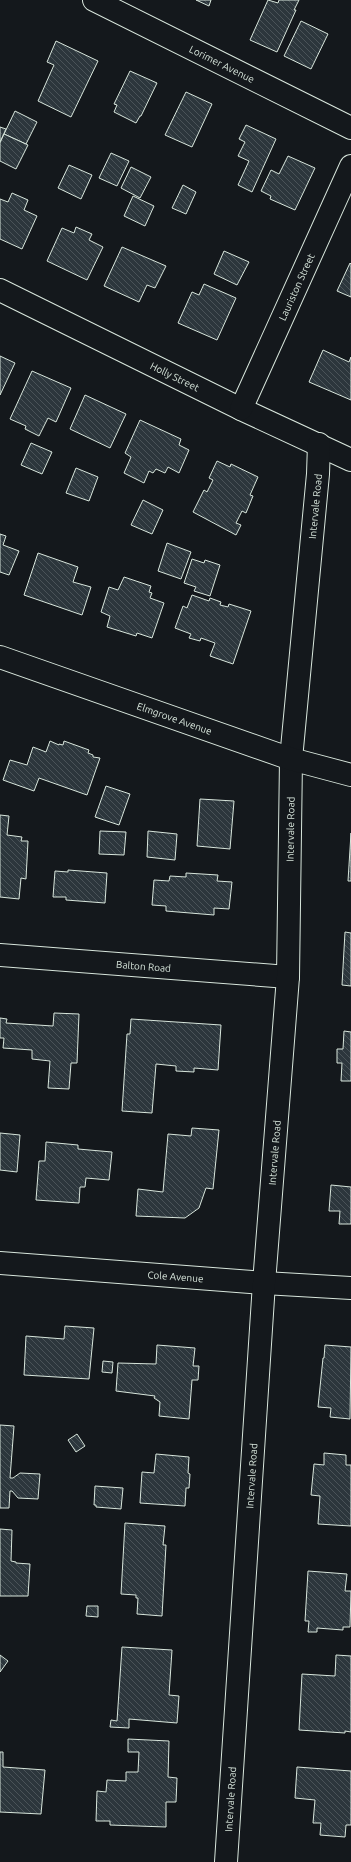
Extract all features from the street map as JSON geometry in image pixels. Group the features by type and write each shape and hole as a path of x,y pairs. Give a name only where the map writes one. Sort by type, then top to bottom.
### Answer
{"street":[{"name":"Lorimer Avenue","path":"98,1 351,128"},
{"name":"Lauriston Street","path":"241,409 351,166"},
{"name":"Holly Street","path":"0,290 241,409 351,460"},
{"name":"Intervale Road","path":"226,1862 264,1283 288,977 291,759 318,474 319,444"},
{"name":"Elmgrove Avenue","path":"0,657 291,759 351,775"},
{"name":"Balton Road","path":"0,955 288,977"},
{"name":"Cole Avenue","path":"0,1263 351,1288"}],"building":[{"path":"196,0 211,0 209,6"},
{"path":"268,0 278,3 279,0 299,0 277,52 250,40"},
{"path":"301,21 328,34 311,69 284,56"},
{"path":"56,41 98,61 71,117 38,101 54,65 47,62"},
{"path":"130,71 157,83 136,123 114,112 117,105 114,104"},
{"path":"186,92 212,104 192,147 165,135"},
{"path":"15,111 37,122 26,144 4,134"},
{"path":"246,125 276,139 252,192 238,185 249,161 238,156 245,142 239,139"},
{"path":"0,127 6,129 0,142"},
{"path":"4,134 28,145 16,169 0,161 0,143"},
{"path":"111,153 129,161 117,186 99,178"},
{"path":"288,156 315,168 295,210 270,199 271,196 261,191 271,170 279,174"},
{"path":"69,165 92,175 81,199 58,188"},
{"path":"131,167 151,177 140,198 121,188"},
{"path":"183,185 196,192 186,214 172,208"},
{"path":"12,193 28,200 24,210 37,216 22,249 0,239 0,199 8,202"},
{"path":"133,196 154,206 145,226 124,216"},
{"path":"76,227 92,234 89,240 103,247 87,280 47,261 62,228 74,233"},
{"path":"122,247 166,266 155,288 147,285 139,302 104,286"},
{"path":"224,251 249,262 237,285 214,274"},
{"path":"350,263 351,264 351,297 337,291"},
{"path":"204,284 236,298 217,340 178,323 192,292 199,295"},
{"path":"323,350 349,362 351,357 351,400 309,382"},
{"path":"0,356 15,363 0,395"},
{"path":"32,371 71,388 56,422 48,418 39,436 25,429 26,426 10,419"},
{"path":"85,395 126,414 110,448 70,429"},
{"path":"140,420 181,439 179,445 189,450 179,473 168,467 165,473 156,469 153,473 149,471 144,483 124,473 131,457 125,453"},
{"path":"31,443 52,452 42,474 21,465"},
{"path":"217,461 230,467 231,464 258,477 250,495 253,496 246,513 242,511 236,523 241,525 236,535 193,512 204,490 207,492 213,480 209,478"},
{"path":"76,468 98,477 89,501 66,493"},
{"path":"143,500 163,510 152,534 131,525"},
{"path":"0,534 6,536 3,545 19,551 9,575 0,572"},
{"path":"167,543 191,552 181,579 158,571"},
{"path":"38,553 78,567 73,582 91,587 82,615 24,595"},
{"path":"192,559 204,563 205,560 220,565 210,596 194,591 196,587 184,583"},
{"path":"124,577 151,586 149,592 152,593 150,598 164,603 152,638 137,633 136,636 107,627 110,616 101,612 109,587 118,590"},
{"path":"192,595 209,601 210,598 221,602 220,605 228,607 229,604 251,611 233,664 210,656 215,643 201,638 200,641 189,638 191,634 175,628 183,606 187,608"},
{"path":"50,741 63,745 64,741 89,750 88,753 93,755 93,757 100,758 87,795 39,778 34,791 3,780 10,760 27,765 33,747 46,752"},
{"path":"106,786 130,794 119,825 95,817"},
{"path":"200,799 234,801 230,849 197,846"},
{"path":"0,815 9,816 7,835 22,837 21,841 28,841 26,879 21,878 19,899 0,897"},
{"path":"100,831 126,832 124,855 99,854"},
{"path":"148,831 177,834 175,860 147,857"},
{"path":"351,833 351,881 348,881"},
{"path":"68,870 107,873 105,903 66,900 66,897 53,897 55,871 68,872"},
{"path":"186,873 218,875 217,881 232,882 229,909 214,908 214,915 166,911 166,906 152,905 154,880 169,881 170,876 186,877"},
{"path":"345,932 351,933 351,986 342,985"},
{"path":"54,1013 79,1014 77,1063 71,1063 69,1089 48,1088 50,1061 32,1059 32,1050 3,1048 4,1038 0,1038 0,1018 7,1019 6,1023 53,1026"},
{"path":"131,1019 221,1025 218,1070 194,1068 194,1072 176,1071 176,1066 156,1064 152,1113 122,1111 127,1034 130,1034"},
{"path":"344,1031 351,1032 351,1081 341,1081 342,1063 337,1063 337,1049 343,1049"},
{"path":"192,1128 219,1130 213,1189 206,1188 199,1208 185,1218 136,1216 138,1189 163,1192 168,1134 191,1136"},
{"path":"0,1133 20,1135 17,1172 0,1170"},
{"path":"46,1142 78,1145 78,1149 112,1152 109,1180 86,1178 85,1187 80,1187 79,1203 36,1200 39,1161 45,1161"},
{"path":"331,1185 351,1187 351,1224 339,1224 340,1211 329,1211"},
{"path":"65,1326 94,1328 89,1379 24,1375 26,1336 64,1339"},
{"path":"157,1345 195,1348 193,1366 199,1366 198,1380 192,1380 189,1419 159,1416 160,1402 154,1398 155,1396 116,1391 118,1363 156,1364"},
{"path":"325,1345 351,1347 350,1419 330,1417 331,1408 318,1407"},
{"path":"103,1361 113,1362 112,1373 102,1372"},
{"path":"0,1425 14,1426 10,1478 13,1478 20,1473 40,1474 38,1499 18,1498 12,1491 10,1491 9,1508 0,1508"},
{"path":"77,1434 85,1446 76,1452 68,1440"},
{"path":"324,1453 346,1455 346,1465 351,1465 351,1526 318,1524 320,1496 311,1495 314,1464 324,1465"},
{"path":"156,1454 189,1457 189,1488 186,1488 185,1506 140,1503 142,1472 154,1473"},
{"path":"95,1486 123,1488 121,1509 96,1507 96,1505 94,1505"},
{"path":"125,1523 165,1526 163,1545 166,1545 162,1616 137,1614 138,1598 136,1598 136,1595 121,1594"},
{"path":"0,1529 12,1530 11,1561 30,1564 28,1596 0,1596"},
{"path":"308,1571 347,1574 345,1591 351,1591 350,1627 343,1627 343,1630 317,1628 317,1632 308,1632 309,1621 305,1621"},
{"path":"87,1606 98,1606 98,1617 86,1616"},
{"path":"122,1647 172,1650 169,1695 179,1696 177,1723 129,1719 129,1728 110,1727 111,1720 117,1721"},
{"path":"0,1655 8,1661 0,1672"},
{"path":"336,1655 351,1656 351,1732 345,1731 345,1733 299,1730 302,1674 335,1676"},
{"path":"128,1739 169,1741 168,1777 177,1778 176,1802 166,1802 166,1827 110,1825 110,1821 96,1821 97,1791 106,1792 107,1780 126,1781 126,1772 138,1772 139,1752 128,1752"},
{"path":"0,1752 3,1752 3,1767 45,1770 41,1814 0,1812"},
{"path":"297,1767 351,1771 351,1825 346,1825 345,1837 320,1835 321,1823 313,1823 315,1800 295,1798"}]}
